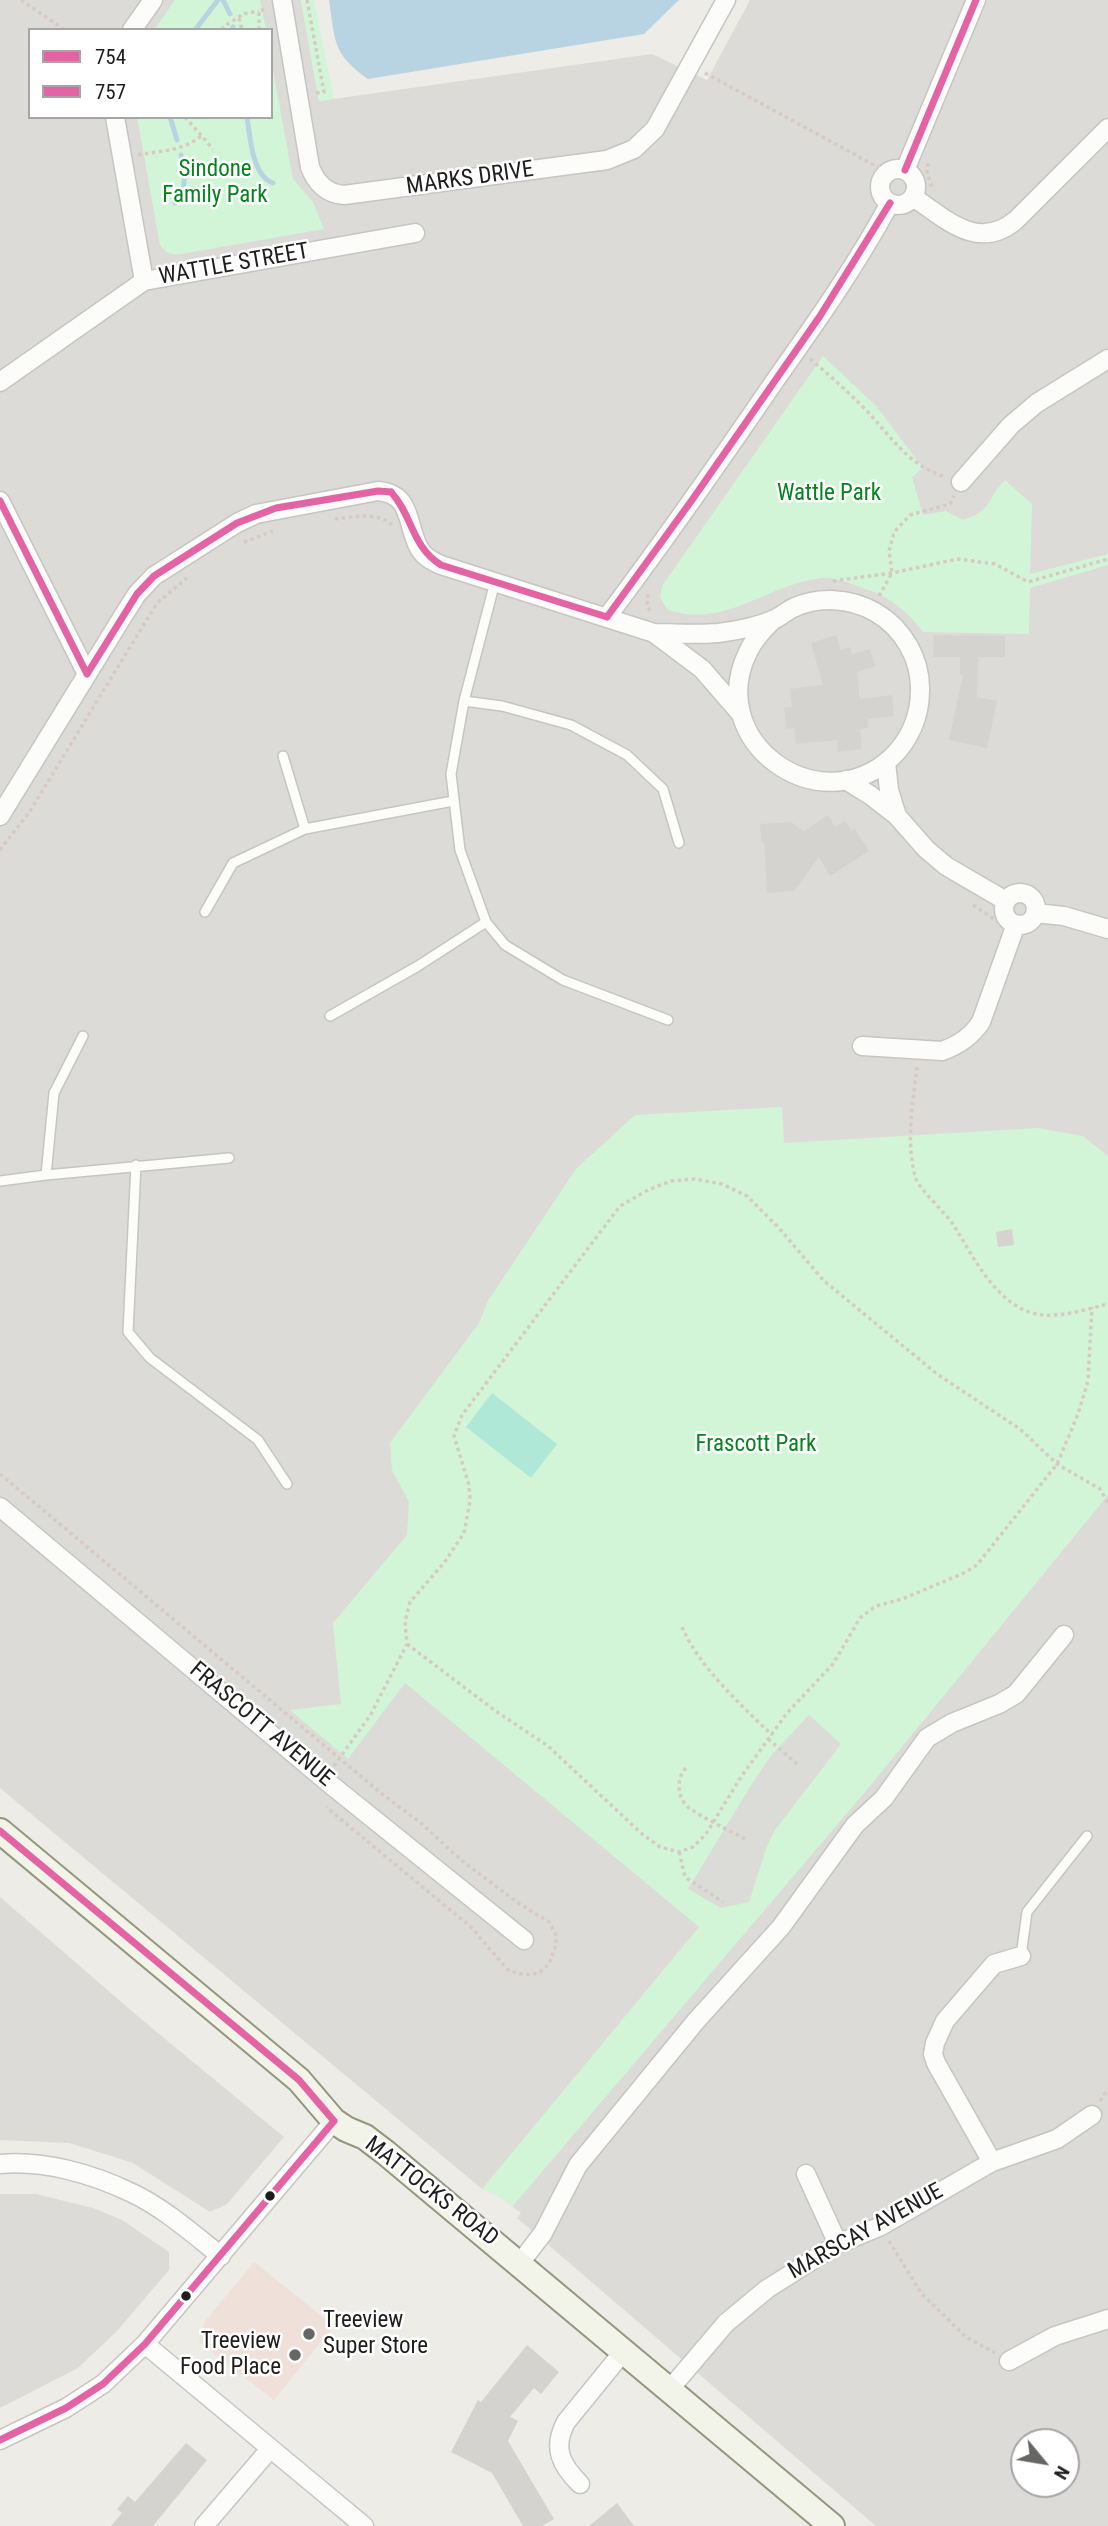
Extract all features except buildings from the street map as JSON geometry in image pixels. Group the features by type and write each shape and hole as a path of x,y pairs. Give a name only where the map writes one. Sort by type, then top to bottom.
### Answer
{"street":[{"path":"133,28 153,0"},
{"name":"MARKS DRIVE","path":"282,0 313,175 329,192 337,195 354,195 621,156 635,149 655,129 726,0"},
{"path":"896,171 915,182 913,197 905,204 890,203 880,192 882,178 896,171 976,0"},
{"path":"115,119 144,282"},
{"path":"913,197 964,230 981,234 998,232 1016,220 1108,128"},
{"path":"607,617 680,520 806,337 874,233 890,203"},
{"name":"WATTLE STREET","path":"0,382 144,282 415,233"},
{"path":"961,482 994,444 1037,403 1108,359"},
{"path":"0,816 137,594 154,576 237,523 256,514 276,508 378,491 391,492 401,501 419,548 428,559 654,633 702,669 741,714"},
{"path":"0,501 88,674"},
{"path":"654,633 718,633 774,619 794,608 827,600 849,602 870,609 889,622 905,639 915,659 920,681 920,704 914,726 902,746 886,762 867,774 846,780 821,782 786,771 758,747 741,714 739,691 744,661 759,634 774,619"},
{"path":"886,762 889,790 897,816"},
{"path":"846,780 897,816 926,849 946,866 1006,901"},
{"path":"1018,893 1028,895 1034,903 1035,913 1026,923 1016,924 1005,915 1006,901 1018,893"},
{"path":"1035,913 1064,916 1108,929"},
{"path":"862,1046 942,1051 954,1047 974,1032 981,1022 1016,924"},
{"name":"FRASCOTT AVENUE","path":"0,1507 325,1779 524,1940"},
{"path":"520,2263 543,2233 578,2165 696,2021 781,1927 855,1825 884,1798 927,1738 952,1723 1016,1694 1064,1635"},
{"name":"MATTOCKS ROAD","path":"0,1831 299,2080 334,2121 376,2144 827,2525"},
{"path":"992,2162 936,2063 934,2043 945,2021 995,1964 1021,1956"},
{"name":"MARSCAY AVENUE","path":"669,2390 739,2311 767,2289 838,2244 881,2226 992,2162 1057,2139 1092,2115"},
{"path":"0,2441 66,2408 103,2384 145,2344 334,2121"},
{"path":"0,2164 50,2167 94,2178 134,2194 221,2256"},
{"path":"806,2174 838,2244"},
{"path":"1009,2361 1055,2336 1108,2319"},
{"path":"145,2344 364,2526"},
{"path":"580,2484 564,2464 559,2449 559,2435 623,2352"},
{"path":"204,2526 270,2449"}],"lane":[{"path":"495,582 464,701 451,774 460,850 486,922 505,945 563,980 668,1020"},
{"path":"464,701 502,706 571,725 627,755 663,789 679,843"},
{"path":"283,756 305,829"},
{"path":"205,912 233,863 305,829 453,801"},
{"path":"330,1016 418,966 486,922"},
{"path":"46,1175 54,1093 83,1036"},
{"path":"0,1181 136,1165 229,1158"},
{"path":"136,1165 128,1332 150,1358 258,1440 287,1484"},
{"path":"1021,1956 1027,1912 1087,1836"}],"path":[{"path":"21,0 62,28"},
{"path":"298,95 324,92 307,0"},
{"path":"224,28 242,14 259,11"},
{"path":"239,18 242,28"},
{"path":"691,66 896,171"},
{"path":"187,119 213,149"},
{"path":"122,158 180,148 201,136"},
{"path":"807,357 867,411 902,452 926,471 961,482 950,504 909,515 894,532 889,551 892,573 870,609"},
{"path":"1028,582 1108,559"},
{"path":"919,1051 910,1140 917,1181 939,1205 980,1269 1012,1303 1034,1314 1055,1315 1108,1304"},
{"path":"325,1779 370,1714 407,1644 405,1622 410,1602 454,1549 469,1517 469,1485 454,1436 462,1415 620,1206 671,1181 695,1179 722,1184 747,1196 779,1228 823,1280 937,1374 1020,1429 1057,1464 1100,1489 1108,1503"},
{"path":"407,1644 497,1712 548,1746 642,1834 660,1847 679,1852 693,1847 787,1713 833,1664 860,1618 876,1606 926,1589 962,1574 977,1564 1057,1464 1078,1414 1088,1381 1092,1307"},
{"path":"682,1628 695,1651 716,1678 772,1735"},
{"path":"768,1740 797,1764"},
{"path":"686,1768 680,1777 680,1796 687,1807 747,1840"},
{"path":"679,1852 685,1877 723,1902"},
{"path":"881,2226 921,2292 966,2337 1009,2361"}],"shaded area":[{"path":"0,0 301,0 319,101 652,54 707,80 750,0 1108,0 1108,2526 876,2526 517,2218 521,2213 497,2195 482,2189 0,1788"},
{"path":"936,477 937,496 944,503 926,507 920,480"},
{"path":"809,1715 841,1744 775,1830 749,1902 721,1908 688,1889 755,1779 771,1756"},
{"path":"0,1897 141,2019 284,2137 227,2204 210,2212 133,2163 69,2143 0,2140"},
{"path":"0,2194 36,2194 93,2208 122,2220 169,2252 169,2270 117,2331 78,2368 0,2408"},
{"path":"254,2262 334,2326 274,2400 199,2342 205,2321"}],"green space":[{"path":"175,0 260,0 266,28 155,28"},
{"path":"301,0 314,0 334,99 319,101"},
{"name":"Sindone Family Park","path":"273,71 293,179 313,202 324,229 181,254 167,252 160,245 137,119 273,119"},
{"name":"Wattle Park","path":"823,356 876,406 923,468 912,477 923,515 946,511 963,520 973,516 985,508 1005,480 1032,504 1030,574 1108,554 1108,565 1030,588 1029,634 923,632 906,613 877,593 828,578 802,582 728,610 709,614 668,610 660,598 662,586"},
{"name":"Frascott Park","path":"782,1107 784,1143 1038,1128 1083,1136 1108,1156 1108,1495 865,1792 512,2207 497,2195 482,2189 699,1927 405,1683 348,1759 290,1710 341,1704 333,1623 407,1535 409,1502 392,1470 390,1443 479,1323 488,1301 576,1169 635,1115"},
{"path":"492,1393 557,1444 531,1478 466,1427"}],"water":[{"path":"329,0 679,0 644,34 368,79 341,54 334,36"}],"waterway":[{"path":"197,28 218,0"},
{"path":"223,0 230,14"},
{"path":"171,119 177,140"},
{"path":"247,119 256,164 266,179 273,183"},
{"path":"175,203 184,186 181,155"}],"transit line":[{"name":"754","path":"905,170 976,0"},
{"name":"754","path":"607,617 820,316 890,203"},
{"name":"754","path":"87,674 137,594 154,576 237,523 276,508 378,491 391,492"},
{"name":"754","path":"391,492 424,549 441,565 607,617"},
{"name":"754","path":"0,501 87,674"},
{"name":"757","path":"0,1831 299,2080 334,2121"},
{"name":"757","path":"0,2440 66,2408 103,2384 145,2344 334,2121"}],"place":[{"name":"Treeview Super Store","path":"309,2334"},
{"name":"Treeview Food Place","path":"295,2355"}]}
